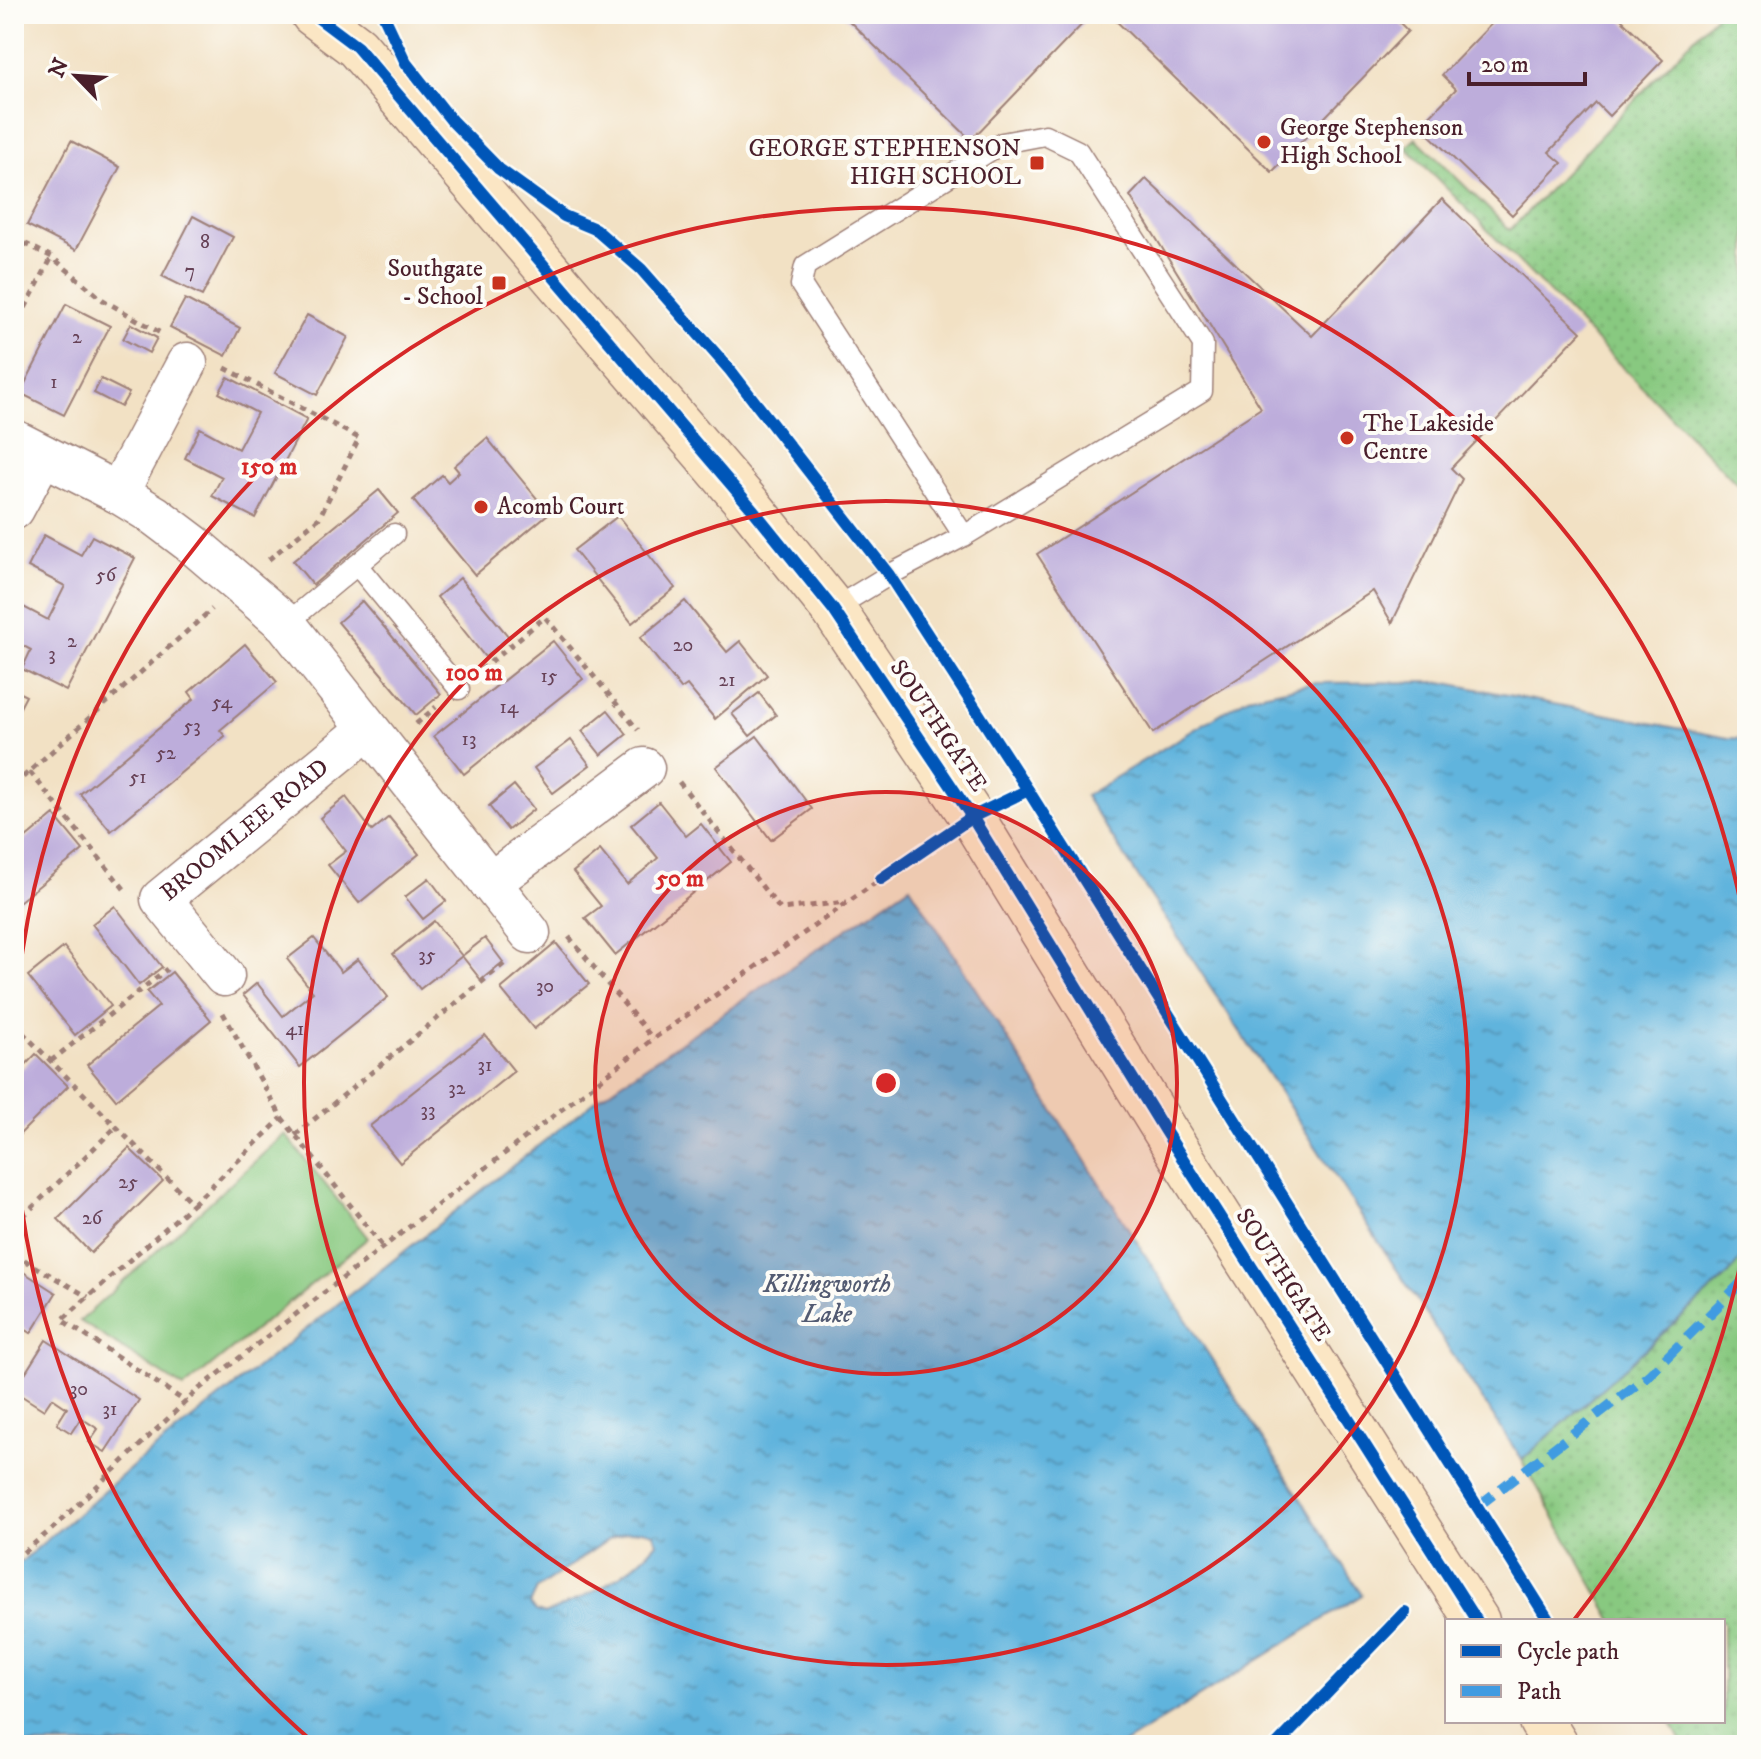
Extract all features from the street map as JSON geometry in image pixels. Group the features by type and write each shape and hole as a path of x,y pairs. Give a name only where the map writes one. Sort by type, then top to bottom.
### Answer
{"street":[{"name":"SOUTHGATE","path":"313,14 354,31 833,609 972,817 1174,1145 1476,1619"},
{"path":"118,493 191,355"},
{"path":"14,509 29,448 154,515 240,584 286,624 535,942"},
{"name":"BROOMLEE ROAD","path":"224,976 161,899 376,739"},
{"path":"490,883 654,760"},
{"path":"1542,1723 1556,1745"}],"lane":[{"path":"833,609 889,575 964,536 1202,391 1203,344 1078,151 1045,135 1002,143 805,266 803,275 801,285 964,536"},
{"path":"286,624 394,534"},
{"path":"357,565 459,689"}],"path":[{"path":"14,238 52,257 103,300 191,355 359,438 319,518 14,785"},
{"path":"14,329 52,257"},
{"path":"376,739 459,689 545,617 654,760 780,909 848,902"},
{"path":"14,1560 52,1529 186,1402 383,1247 653,1039 886,876"},
{"path":"383,1247 295,1135 535,942 653,1039"},
{"path":"51,1061 198,944"},
{"path":"14,1024 193,1204"},
{"path":"186,1402 62,1320 193,1204 282,1118"},
{"path":"14,1225 116,1127"},
{"path":"14,1254 88,1297"}],"green space":[{"path":"1717,14 1747,14 1747,494 1406,147 1416,138 1510,230"},
{"path":"285,1134 368,1238 184,1388 80,1321"},
{"path":"1747,1251 1747,1745 1683,1745 1671,1723 1725,1723 1725,1619 1612,1619 1522,1460 1729,1274"}],"water":[{"path":"1441,682 1728,738 1747,739 1747,1251 1729,1274 1522,1460 1085,796 1248,697 1314,683"},
{"name":"Killingworth Lake","path":"910,886 1362,1595 1122,1745 14,1745 14,1568 138,1462 596,1100","holes":["642,1530 654,1533 657,1543 632,1567 606,1585 545,1614 536,1611 530,1604 537,1589 609,1539 626,1532"]}],"building":[{"path":"842,14 1092,14 971,140"},
{"path":"1109,14 1219,14 1223,17 1226,14 1391,14 1408,31 1272,172"},
{"path":"1501,14 1616,14 1663,60 1609,116 1596,103 1549,152 1562,163 1512,215 1420,126 1456,89 1442,75"},
{"path":"71,141 120,167 76,250 27,225"},
{"name":"The Lakeside Centre","path":"1146,179 1312,336 1442,199 1581,332 1451,468 1462,479 1392,623 1373,591 1153,733 1037,554 1261,408 1130,196"},
{"path":"193,216 233,237 202,296 162,276"},
{"path":"185,299 240,328 226,356 170,327"},
{"path":"66,304 110,326 64,415 20,393"},
{"path":"307,315 348,337 317,395 275,373"},
{"path":"131,324 157,338 149,353 123,339"},
{"path":"228,377 307,419 255,518 212,496 222,477 185,458 200,428 238,449 257,413 219,393"},
{"path":"101,379 129,393 121,407 94,393"},
{"name":"Acomb Court","path":"487,438 549,513 475,575 413,500 442,475 448,482 459,472 454,466"},
{"path":"379,490 398,513 313,585 293,561"},
{"path":"618,516 675,588 632,623 574,550"},
{"path":"44,535 81,555 92,536 135,558 66,691 22,669 31,650 14,641 14,602 48,620 65,586 28,567"},
{"path":"460,578 509,637 485,657 437,597"},
{"path":"362,601 441,694 416,715 338,622"},
{"path":"685,601 727,652 740,641 767,675 715,719 687,685 681,689 640,638"},
{"path":"553,641 583,679 464,774 434,736"},
{"path":"245,644 277,682 220,730 225,736 111,831 80,794 194,699 189,692"},
{"path":"14,690 26,696 14,719"},
{"path":"759,693 776,715 750,736 732,714"},
{"path":"608,710 627,734 601,755 582,731"},
{"path":"757,736 812,809 771,840 716,767"},
{"path":"571,740 590,765 553,793 534,768"},
{"path":"514,785 534,809 508,830 489,806"},
{"path":"346,797 372,831 389,817 419,854 359,903 328,865 346,851 320,818"},
{"path":"659,802 686,836 701,824 731,862 615,955 585,918 601,906 573,872 600,850 627,884 643,871 658,858 631,825"},
{"path":"54,815 83,850 14,906 14,848"},
{"path":"429,878 446,901 423,919 405,897"},
{"path":"115,906 162,967 139,985 92,924"},
{"path":"434,921 462,956 420,989 393,954"},
{"path":"314,938 341,972 358,959 388,997 300,1067 243,995 257,983 283,1016 313,992 287,959"},
{"path":"485,938 503,962 481,980 462,956"},
{"path":"556,943 589,984 534,1029 501,989"},
{"path":"64,947 111,1006 75,1035 28,976"},
{"path":"172,972 211,1020 116,1100 87,1065 159,1006 147,992"},
{"path":"485,1035 514,1071 400,1163 370,1126"},
{"path":"36,1054 68,1086 14,1140 14,1077"},
{"path":"129,1148 163,1181 91,1253 58,1219"},
{"path":"14,1266 56,1293 31,1333 14,1322"},
{"path":"46,1340 139,1400 105,1452 89,1442 98,1429 81,1418 71,1433 57,1424 67,1408 52,1398 44,1410 14,1391"}],"marked path":[{"path":"1477,1507 1649,1375 1747,1277"}],"cycle path":[{"path":"313,14 357,47 754,511 833,609 972,817 1165,1131 1476,1619"},
{"path":"383,14 406,63 452,121 499,169 564,216 595,229 641,269 730,370 889,575 1028,790 1548,1619"},
{"path":"881,879 972,817 1028,790"},
{"path":"1277,1745 1405,1612"}],"place":[{"name":"George Stephenson High School","path":"1264,142"},
{"name":"GEORGE STEPHENSON HIGH SCHOOL","path":"1037,163"},
{"name":"Southgate - School","path":"499,283"},
{"name":"The Lakeside Centre","path":"1347,438"},
{"name":"Acomb Court","path":"481,507"}]}
